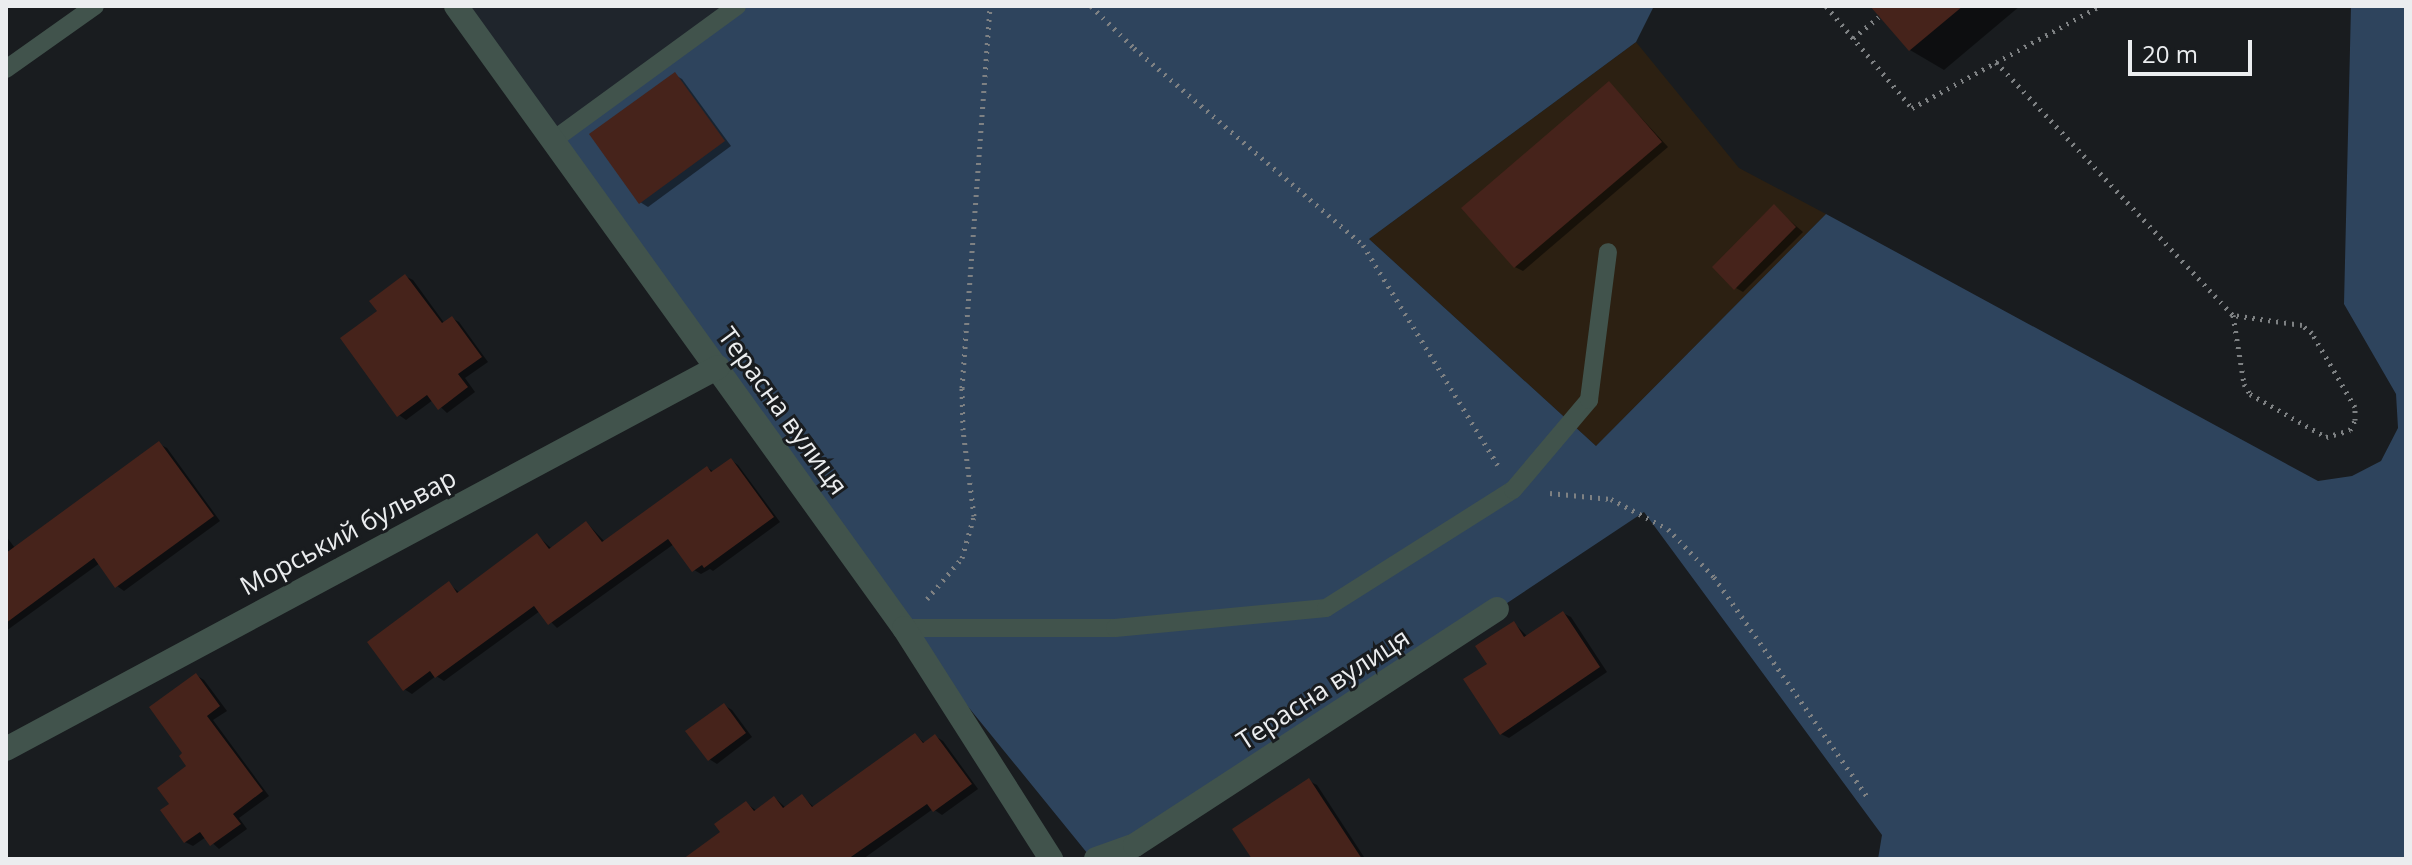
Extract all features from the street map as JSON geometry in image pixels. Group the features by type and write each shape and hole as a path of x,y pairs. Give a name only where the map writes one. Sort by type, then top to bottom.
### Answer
{"street":[{"name":"Терасна вулиця","path":"456,6 904,628 1051,859"},
{"name":"Морський бульвар","path":"6,749 718,367"},
{"name":"Терасна вулиця","path":"1096,859 1135,845 1497,609"}],"lane":[{"path":"6,69 95,6"},
{"path":"552,141 737,6"},
{"path":"904,628 1115,628 1326,608 1513,490 1589,400 1608,252"}],"path":[{"path":"904,628 962,558 974,516 963,430 962,388 990,6"},
{"path":"1091,6 1134,48 1363,245 1513,490 1611,499 1668,529 1714,577 1867,796"},
{"path":"1826,6 1912,108 2100,6"},
{"path":"1853,38 1879,17"},
{"path":"1996,62 2233,315 2244,384 2250,394 2326,437 2350,430 2355,420 2355,407 2312,333 2302,325 2233,315"}],"shaded area":[{"path":"456,6 737,6 552,141"},
{"path":"737,6 1654,6 1636,42 1369,239 1596,446 1826,214 2318,481 2352,476 2381,461 2398,428 2396,394 2344,304 2351,6 2406,6 2406,859 1878,859 1882,835 1644,512 1122,859 1092,859 904,628 552,141"},
{"path":"1636,42 1739,168 1826,214 1596,446 1369,239"}],"building":[{"path":"1870,6 1963,6 1909,51"},
{"path":"675,72 725,141 639,204 589,134"},
{"path":"1609,81 1662,142 1514,268 1461,208"},
{"path":"1774,204 1796,227 1734,290 1712,267"},
{"path":"405,274 442,323 452,316 482,357 458,374 468,387 438,410 427,395 397,417 340,338 377,311 369,301"},
{"path":"159,441 214,516 115,588 94,558 6,623 6,553"},
{"path":"731,458 774,517 704,568 702,565 692,572 668,539 548,625 534,606 435,678 430,671 403,691 367,642 449,581 457,593 537,533 549,549 586,521 602,542 707,466 711,472"},
{"path":"1563,611 1600,667 1500,735 1463,679 1487,664 1475,646 1514,621 1524,637"},
{"path":"196,673 220,706 207,716 263,791 233,814 241,824 210,846 200,832 184,843 160,810 169,804 157,788 186,766 179,756 182,753 149,707"},
{"path":"724,703 746,733 708,761 685,731"},
{"path":"915,733 923,743 935,734 972,784 933,812 927,804 848,859 683,859 720,832 714,824 746,801 754,811 774,796 783,808 802,794 812,807"},
{"path":"1309,778 1362,859 1252,859 1232,829"}]}
